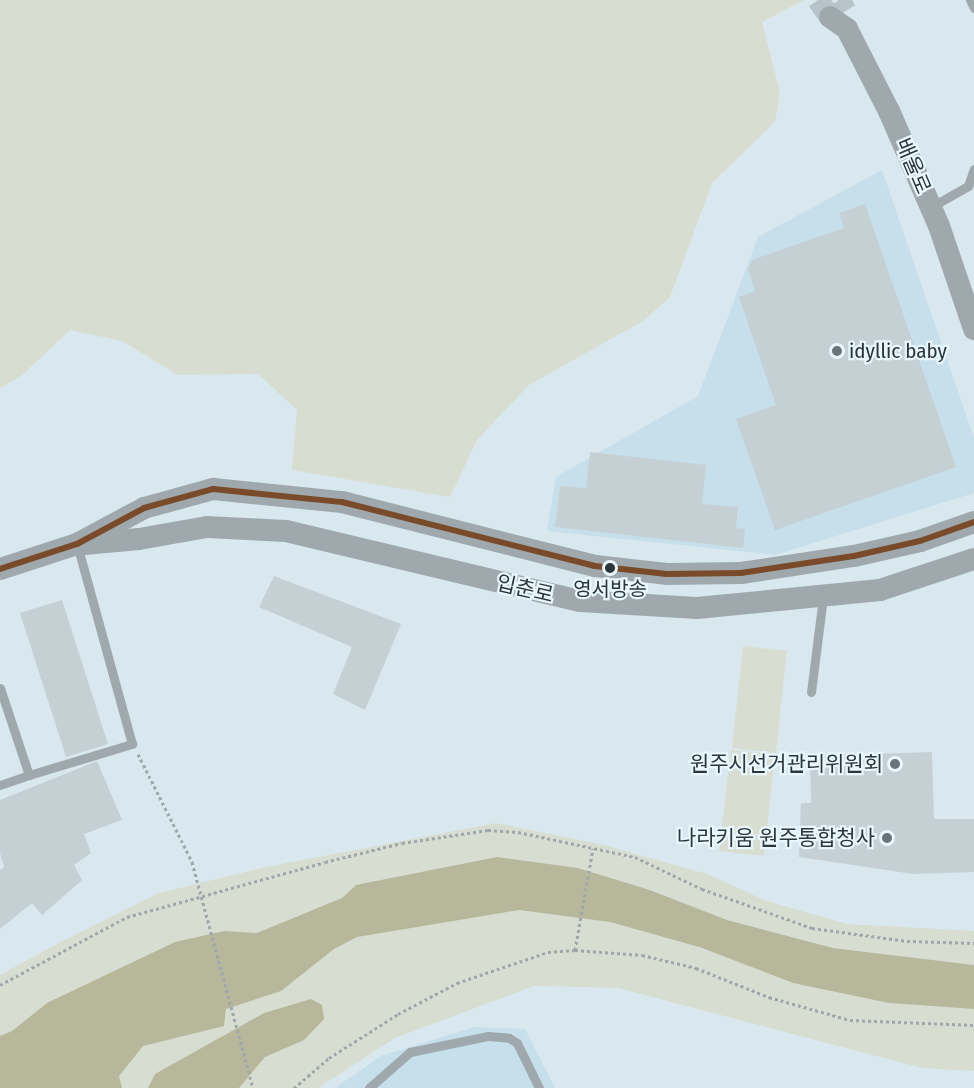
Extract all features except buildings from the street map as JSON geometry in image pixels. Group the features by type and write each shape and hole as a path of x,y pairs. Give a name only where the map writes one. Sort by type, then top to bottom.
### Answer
{"street":[{"name":"배울로","path":"841,19 890,111 931,207 974,329"},
{"name":"입춘로","path":"0,569 77,544 144,508 213,489 342,502 595,566 667,574 741,573 854,556 920,541 974,522"},
{"name":"입춘로","path":"77,544 139,539 207,526 286,531 580,601 697,608 880,590 974,559"}],"lane":[{"path":"970,0 974,8"},
{"path":"931,207 968,186 974,169"},
{"path":"0,785 132,744 77,544"},
{"path":"811,692 823,597"},
{"path":"0,688 29,775"},
{"path":"369,1088 410,1052 488,1036 509,1038 517,1043 539,1088"}],"path":[{"path":"132,744 192,862 253,1088"},
{"path":"0,985 126,917 402,843 488,830 518,832 635,857 702,889 812,928 907,941 974,943"},
{"path":"575,950 593,849"},
{"path":"294,1088 339,1052 457,983 548,952 575,950 642,955 696,968 769,997 850,1020 974,1025"}],"shaded area":[{"path":"0,0 804,0 762,22 780,93 775,122 712,183 670,297 643,321 529,385 477,440 450,497 292,470 297,410 258,374 178,375 122,341 70,330 21,376 0,388"},
{"path":"882,170 974,438 974,493 775,555 547,531 556,477 698,396 758,237"},
{"path":"743,646 787,651 776,753 732,748"},
{"path":"731,750 775,754 764,856 719,851"},
{"path":"496,823 604,845 707,874 767,901 847,924 974,931 974,965 833,948 727,920 651,890 578,868 505,858 520,910 610,922 889,1003 974,1009 974,1071 922,1068 618,988 534,986 395,1038 318,1088 0,1088 0,975 57,944 159,893 271,866"},
{"path":"497,857 578,868 650,890 727,920 833,948 974,965 974,1009 889,1003 793,983 702,948 610,922 519,910 357,937 334,949 281,991 226,1009 224,1026 143,1046 119,1076 122,1088 0,1088 0,1036 12,1031 47,1003 175,942 224,931 257,933 342,898 356,885"},
{"path":"311,999 322,1005 324,1019 304,1040 265,1057 239,1088 148,1088 155,1074 264,1013"},
{"path":"475,1027 525,1029 555,1088 335,1088 381,1056"}],"tunnel":[{"path":"818,0 830,17"},
{"path":"839,0 846,11"}],"transit line":[{"path":"0,569 77,544 144,508 213,489 342,502 595,566 667,574 741,573 854,556 920,541 974,522"}],"place":[{"name":"idyllic baby","path":"837,351"},
{"name":"영서방송","path":"610,568"},
{"name":"원주시선거관리위원회","path":"895,764"},
{"name":"나라키움 원주통합청사","path":"887,838"}]}
